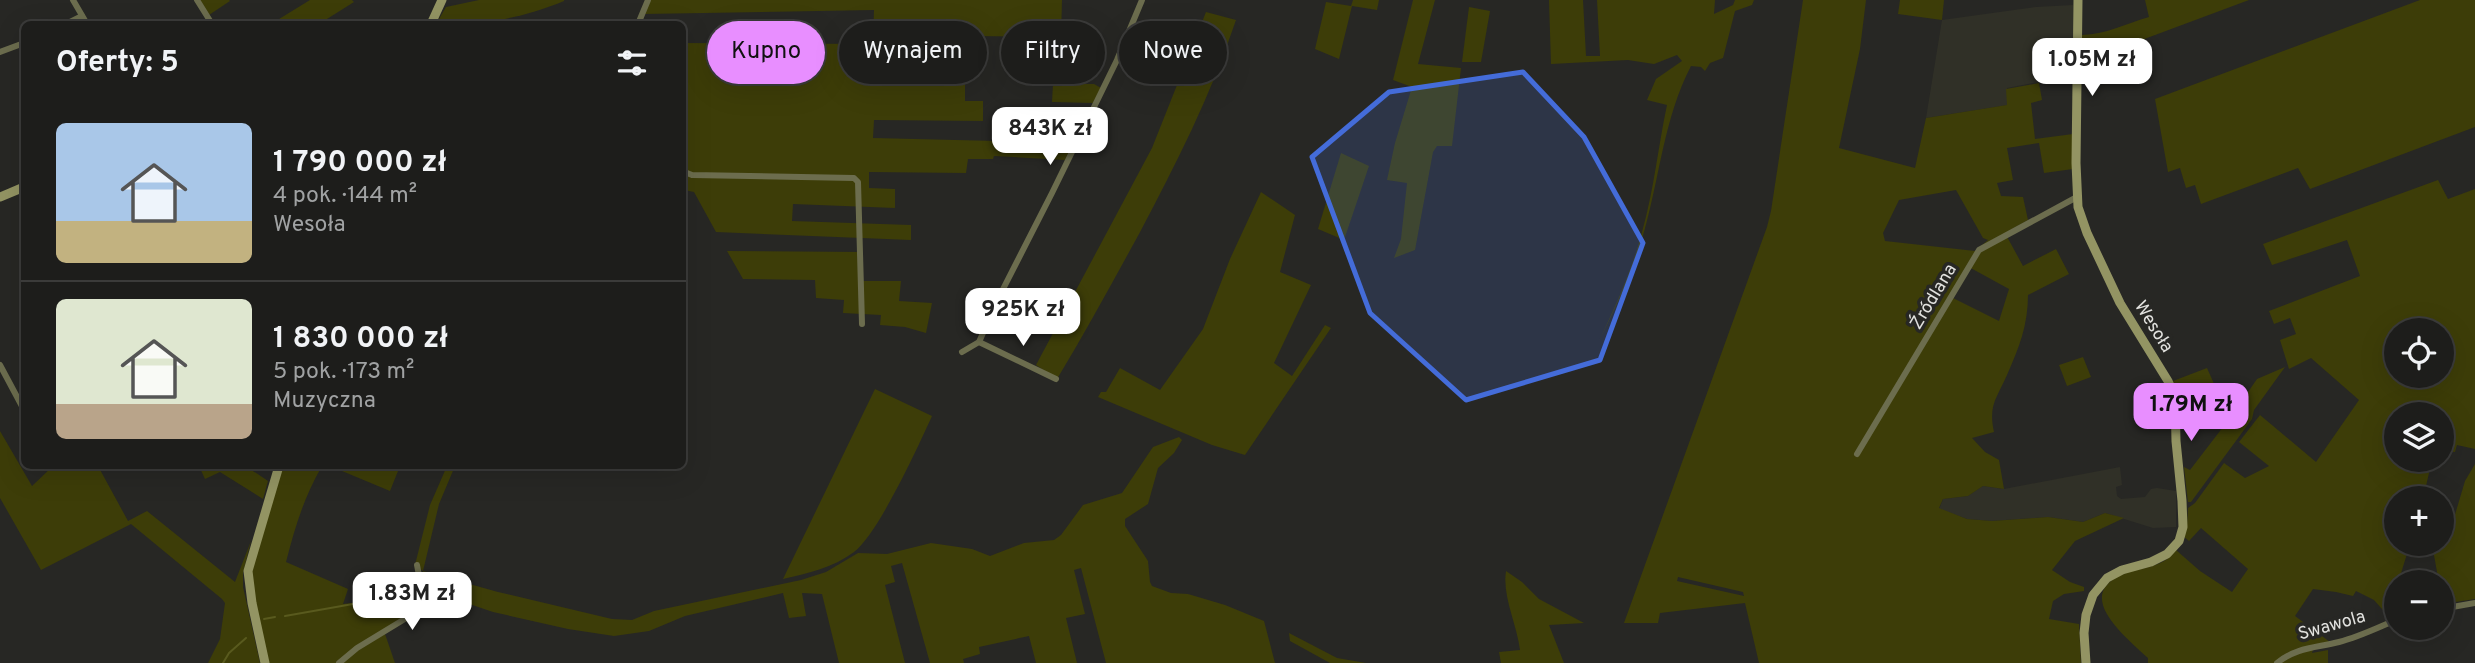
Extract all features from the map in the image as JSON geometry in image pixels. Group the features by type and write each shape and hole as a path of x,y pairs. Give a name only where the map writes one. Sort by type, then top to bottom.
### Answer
{"street":[{"path":"73,0 85,21"},
{"path":"197,0 210,21"},
{"path":"432,21 442,0"},
{"path":"639,21 648,0"},
{"path":"977,344 1117,60 1142,0"},
{"name":"Wesoła","path":"2078,0 2077,197 2080,216 2120,302 2175,397 2183,527 2179,541 2166,554 2114,574 2098,586 2087,615 2084,634 2086,663"},
{"path":"72,21 82,16"},
{"path":"0,52 21,44"},
{"path":"686,173 854,178 858,182 862,324"},
{"path":"0,197 21,188"},
{"name":"Źródlana","path":"1857,454 1979,250 2077,197"},
{"path":"962,352 977,344 1056,379"},
{"path":"0,365 21,404"},
{"path":"265,663 251,603 248,571 278,469"},
{"path":"339,663 357,648 408,617 421,586 417,565"},
{"path":"2454,607 2475,603"},
{"name":"Swawola","path":"2277,663 2299,649 2338,643 2384,625"}],"highlighted area":[{"path":"1523,72 1584,137 1643,243 1600,360 1466,400 1370,313 1312,157 1389,92"}],"shaded area":[{"path":"200,0 229,0 230,1 209,15"},
{"path":"310,0 354,2 324,21 276,21"},
{"path":"479,0 564,0 532,12 491,21 438,21 446,7"},
{"path":"649,0 1062,0 1061,21 1001,21 1001,36 987,36 987,21 874,21 874,10 643,14"},
{"path":"1353,0 1379,0 1377,10 1352,6 1339,59 1315,49 1326,2 1351,6"},
{"path":"1413,0 1435,0 1418,64 1461,68 1452,146 1437,146 1433,152 1415,250 1394,258 1401,239 1407,183 1387,180 1412,87 1393,80"},
{"path":"1549,0 1583,0 1586,56 1600,56 1597,0 1715,0 1714,14 1733,5 1735,0 1754,0 1752,5 1735,11 1723,58 1710,63 1705,71 1701,67 1691,66 1668,127 1640,246 1599,341 1633,260 1650,200 1667,105 1647,100 1656,79 1682,61 1677,55 1654,64 1628,60 1551,64"},
{"path":"1803,0 1866,0 1860,49 1839,148 1915,168 1926,118 2007,105 2006,89 2039,83 2042,100 2031,103 2035,139 2073,134 2073,169 2044,173 2039,143 2007,148 2013,180 1997,183 2001,196 2023,197 2028,220 2005,233 2023,266 2056,249 2069,274 2028,295 2022,336 1993,408 1994,432 1972,438 1985,452 1999,460 2004,489 1983,486 1968,496 1943,499 1939,508 1967,519 1992,521 2048,517 2083,522 2105,513 2124,518 2075,541 2052,570 2070,582 2084,587 2084,591 2064,594 2053,601 2049,619 2079,624 2081,663 1759,663 1745,603 1660,613 1658,623 1624,623 1771,211","holes":["1956,190 1983,238 1988,240 1975,251 1885,241 1883,233 1899,200","1967,266 2009,289 1999,321 1949,296","1678,577 1743,592 1744,596 1677,581"]},
{"path":"1900,0 1944,0 1942,20 1898,14"},
{"path":"2145,0 2249,0 2139,41 2139,47 2082,66 2082,35 2108,31 2149,17"},
{"path":"2420,0 2475,0 2475,127 2310,189 2298,168 2201,204 2195,185 2186,188 2180,168 2168,172 2155,99"},
{"path":"2073,5 2074,75 2007,88 2008,105 1926,118 1942,20 2036,7"},
{"path":"1469,7 1490,11 1481,62 1462,62"},
{"path":"1206,12 1236,20 1227,45 1227,21 1202,21"},
{"path":"686,43 707,43 707,84 825,84 825,44 839,44 839,84 965,84 965,101 983,101 983,121 874,120 873,138 1074,143 1065,160 994,156 993,159 968,159 966,173 869,172 869,188 895,189 895,208 793,204 792,221 911,225 911,240 716,232 694,192 686,191"},
{"path":"1053,84 1094,84 1101,88 1093,103 1052,102"},
{"path":"1177,84 1212,84 1153,208 1057,379 1036,365 1152,148"},
{"path":"1341,153 1369,166 1344,240 1318,229"},
{"path":"2438,180 2448,199 2475,189 2475,449 2457,445 2454,452 2454,402 2384,402 2384,472 2429,472 2426,486 2384,486 2384,556 2406,556 2402,570 2384,570 2384,611 2374,600 2356,591 2353,596 2313,589 2295,616 2330,642 2314,646 2312,653 2328,650 2328,663 2148,663 2148,658 2115,626 2107,614 2102,602 2103,590 2112,580 2161,563 2176,550 2200,571 2232,592 2248,569 2201,528 2189,541 2183,536 2188,508 2195,503 2224,463 2245,478 2269,466 2239,442 2260,415 2316,462 2359,400 2311,358 2289,369 2280,340 2296,334 2290,318 2274,324 2269,311 2360,276 2347,240 2272,265 2263,244"},
{"path":"1261,192 1295,215 1280,272 1311,285 1274,363 1292,376 1325,325 1331,328 1245,455 1212,445 1098,397 1101,392 1106,392 1120,368 1160,390 1203,329 1230,259"},
{"path":"727,251 863,252 863,281 901,281 899,301 932,303 926,333 905,327 880,325 881,315 843,313 844,300 816,298 815,280 743,279"},
{"path":"2083,357 2091,377 2067,386 2059,365"},
{"path":"2285,367 2254,410 2252,419 2191,502 2188,502 2184,467 2190,470 2257,379"},
{"path":"2207,368 2215,386 2179,399 2173,381"},
{"path":"875,389 932,416 917,448 886,509 854,552 829,566 783,579"},
{"path":"0,431 32,486 50,469 100,469 128,521 147,511 235,582 251,541 243,573 243,587 260,663 208,663 220,639 225,603 131,524 41,570 0,498"},
{"path":"1179,437 1182,440 1174,453 1158,468 1148,504 1125,519 1125,526 1148,561 1152,586 1225,605 1264,621 1275,663 1106,663 1081,568 1074,570 1085,614 1066,618 1077,663 1036,663 1029,636 979,647 980,654 963,659 964,663 930,663 902,563 891,566 895,582 885,585 905,663 839,663 822,594 802,593 806,616 789,618 783,593 685,616 649,631 614,636 493,612 422,588 423,571 612,619 632,620 654,611 801,580 826,572 858,553 887,554 931,543 972,549 990,556 1024,543 1054,540 1061,535 1083,505 1122,493 1153,447"},
{"path":"2475,464 2475,599 2454,602 2454,570 2437,570 2434,556 2454,556 2454,518 2465,481"},
{"path":"2120,467 2122,485 2116,487 2117,496 2121,499 2145,497 2151,489 2157,488 2176,491 2176,527 2153,528 2105,513 2083,522 2048,517 1992,521 1967,519 1939,509 1943,499 1968,496 1983,486 2004,489"},
{"path":"200,469 249,469 268,481 263,499 220,472 205,479"},
{"path":"281,469 320,469 301,512 286,562 348,589 343,604 414,596 405,617 336,663 269,663 251,582 252,566"},
{"path":"337,469 399,469 390,491"},
{"path":"446,469 454,469 439,504 423,571 415,565 430,505"},
{"path":"1506,571 1539,599 1584,623 1549,625 1564,663 1501,663 1499,652 1520,650 1506,590"},
{"path":"1289,633 1337,658 1366,663 1330,663 1290,641"},
{"path":"385,634 395,663 341,663 362,647"}],"waterway":[{"path":"285,616 353,604 412,598"},
{"path":"264,619 275,617"},
{"path":"223,663 229,653 246,638"}]}
